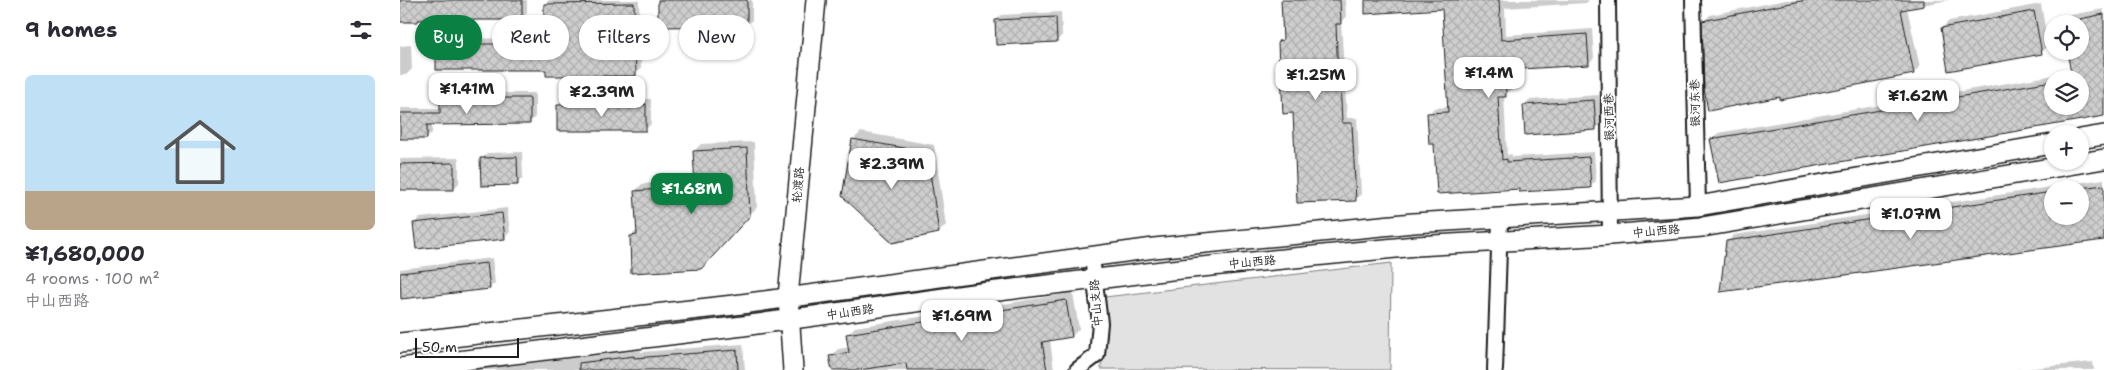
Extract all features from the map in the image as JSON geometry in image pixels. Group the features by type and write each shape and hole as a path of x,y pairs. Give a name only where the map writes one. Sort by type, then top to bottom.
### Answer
{"main road":[{"name":"轮渡路","path":"793,370 788,297 816,0"},
{"path":"2089,138 2104,135"},
{"name":"中山西路","path":"400,343 734,306 788,297 1154,248 1413,223 1610,213 1698,206 2044,145"},
{"name":"中山西路","path":"400,368 1171,270 1377,250 1702,227 2104,160"}],"street":[{"name":"银河西巷","path":"1608,0 1610,235"},
{"name":"银河东巷","path":"1693,0 1698,206"},
{"path":"1495,370 1500,218"},
{"name":"中山支路","path":"1078,370 1097,355 1100,323 1092,257"}],"shaded area":[{"path":"1391,263 1390,370 1101,369 1105,297"}],"building":[{"path":"400,0 522,0 522,15 492,15 492,20 482,20 482,15 415,15 415,22 400,22"},
{"path":"658,0 747,0 747,15 679,15 679,27 669,27 669,15 658,15"},
{"path":"1281,0 1340,0 1341,24 1336,24 1338,81 1340,81 1342,123 1352,123 1356,201 1297,203 1293,113 1283,114 1281,71 1279,71 1278,41 1283,40"},
{"path":"1365,0 1499,0 1501,40 1587,34 1589,65 1505,70 1506,97 1498,97 1502,160 1507,159 1507,162 1589,157 1591,188 1519,192 1519,189 1437,194 1434,144 1429,144 1427,113 1448,112 1442,9 1365,14"},
{"path":"1806,0 1924,0 1924,6 1901,10 1914,74 1780,100 1780,97 1708,111 1704,88 1702,21"},
{"path":"634,3 634,15 579,15 579,60 636,60 636,76 546,76 546,70 436,70 436,60 482,60 482,44 492,44 492,60 569,60 569,15 544,15 544,4"},
{"path":"2034,11 2042,54 1948,71 1941,28"},
{"path":"2104,14 2104,116 1719,183 1710,139 2044,82 2044,115 2089,115 2089,70 2070,70 2069,60 2089,60 2089,17"},
{"path":"1056,17 1057,42 996,45 995,20"},
{"path":"440,98 530,98 530,124 427,125 427,139 400,139 400,113 440,113"},
{"path":"1594,100 1596,130 1525,135 1523,105"},
{"path":"646,104 646,131 557,131 557,105"},
{"path":"852,139 927,152 939,233 892,243 842,196"},
{"path":"747,148 750,216 701,269 631,273 630,236 637,235 634,191 695,186 693,151"},
{"path":"517,157 518,185 481,186 480,158"},
{"path":"454,163 454,190 400,190 400,164"},
{"path":"2104,185 2104,240 1720,292 1726,241 2044,193 2044,225 2089,225 2089,187"},
{"path":"502,213 505,239 416,249 413,223"},
{"path":"487,263 490,289 401,299 400,273"},
{"path":"1066,300 1072,337 1042,342 1047,370 907,370 906,363 859,370 832,370 829,356 849,353 846,334"},
{"path":"737,350 738,370 579,370 579,363 634,356 634,358"}]}
